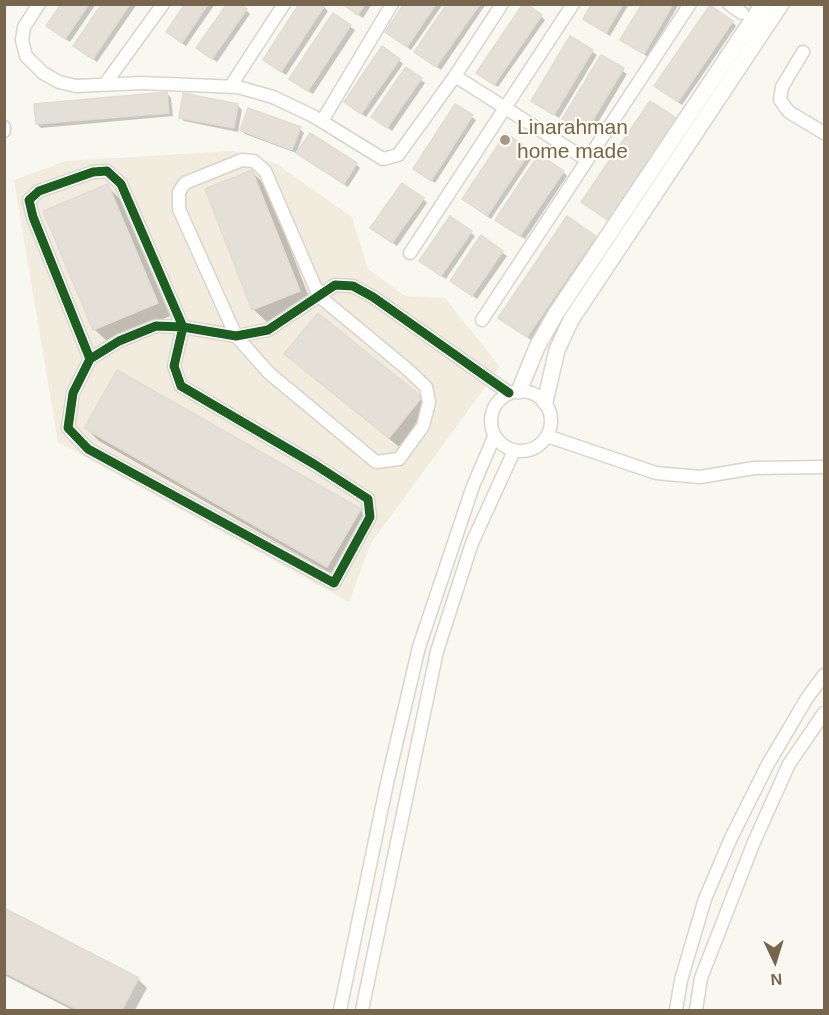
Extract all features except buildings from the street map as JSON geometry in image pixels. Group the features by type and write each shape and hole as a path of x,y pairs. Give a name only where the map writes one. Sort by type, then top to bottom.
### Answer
{"street":[{"path":"39,4 24,27 22,40 26,56 43,73 59,82 76,86 105,84 230,87 273,97 322,121 383,159 398,155 502,4"},
{"path":"105,84 163,4"},
{"path":"230,87 284,4"},
{"path":"322,121 392,4"},
{"path":"410,253 573,4"},
{"path":"482,320 690,4"},
{"path":"729,4 742,13"},
{"path":"514,392 555,315 763,4"},
{"path":"545,402 533,393 514,392 500,398 493,406 490,417 490,427 494,437 503,446 514,451 537,447 548,436 551,419 545,402 557,350 571,320 780,4"},
{"path":"803,52 782,87 780,100 789,112 825,134"},
{"path":"455,75 587,160"},
{"path":"242,160 254,161 265,171 320,296 408,369 426,387 429,402 423,426 399,459 376,462 269,374 236,336 179,209 179,192 185,183 242,160"},
{"path":"90,359 33,217 29,200 39,191 93,172 107,171 121,184 183,327 174,366 181,386 314,464 368,499 370,517 334,583 88,450 68,428 73,393 90,359 119,341 156,326 183,327 236,336 268,330 334,285 353,286 373,297 514,392"},
{"path":"548,436 656,473 700,477 754,468 825,467"},
{"path":"340,1011 387,783 419,647 473,486 494,437"},
{"path":"362,1011 437,651 472,543 514,451"},
{"path":"676,1011 681,980 705,899 731,838 768,764 807,698 825,675"},
{"path":"696,1011 701,978 758,833 789,764 825,713"}],"shaded area":[{"path":"233,151 275,163 352,217 368,269 405,296 445,298 500,367 371,543 349,602 58,442 14,180 66,161"}],"cycle path":[{"path":"90,359 33,217 29,200 39,191 93,172 107,171 121,184 183,327 174,366 181,386 314,464 368,499 370,517 334,583 88,449 68,428 73,393 90,359 119,341 156,326 183,327 236,336 268,330 335,285 353,286 373,297 509,393"}],"place":[{"name":"Linarahman home made","path":"505,140"}]}
